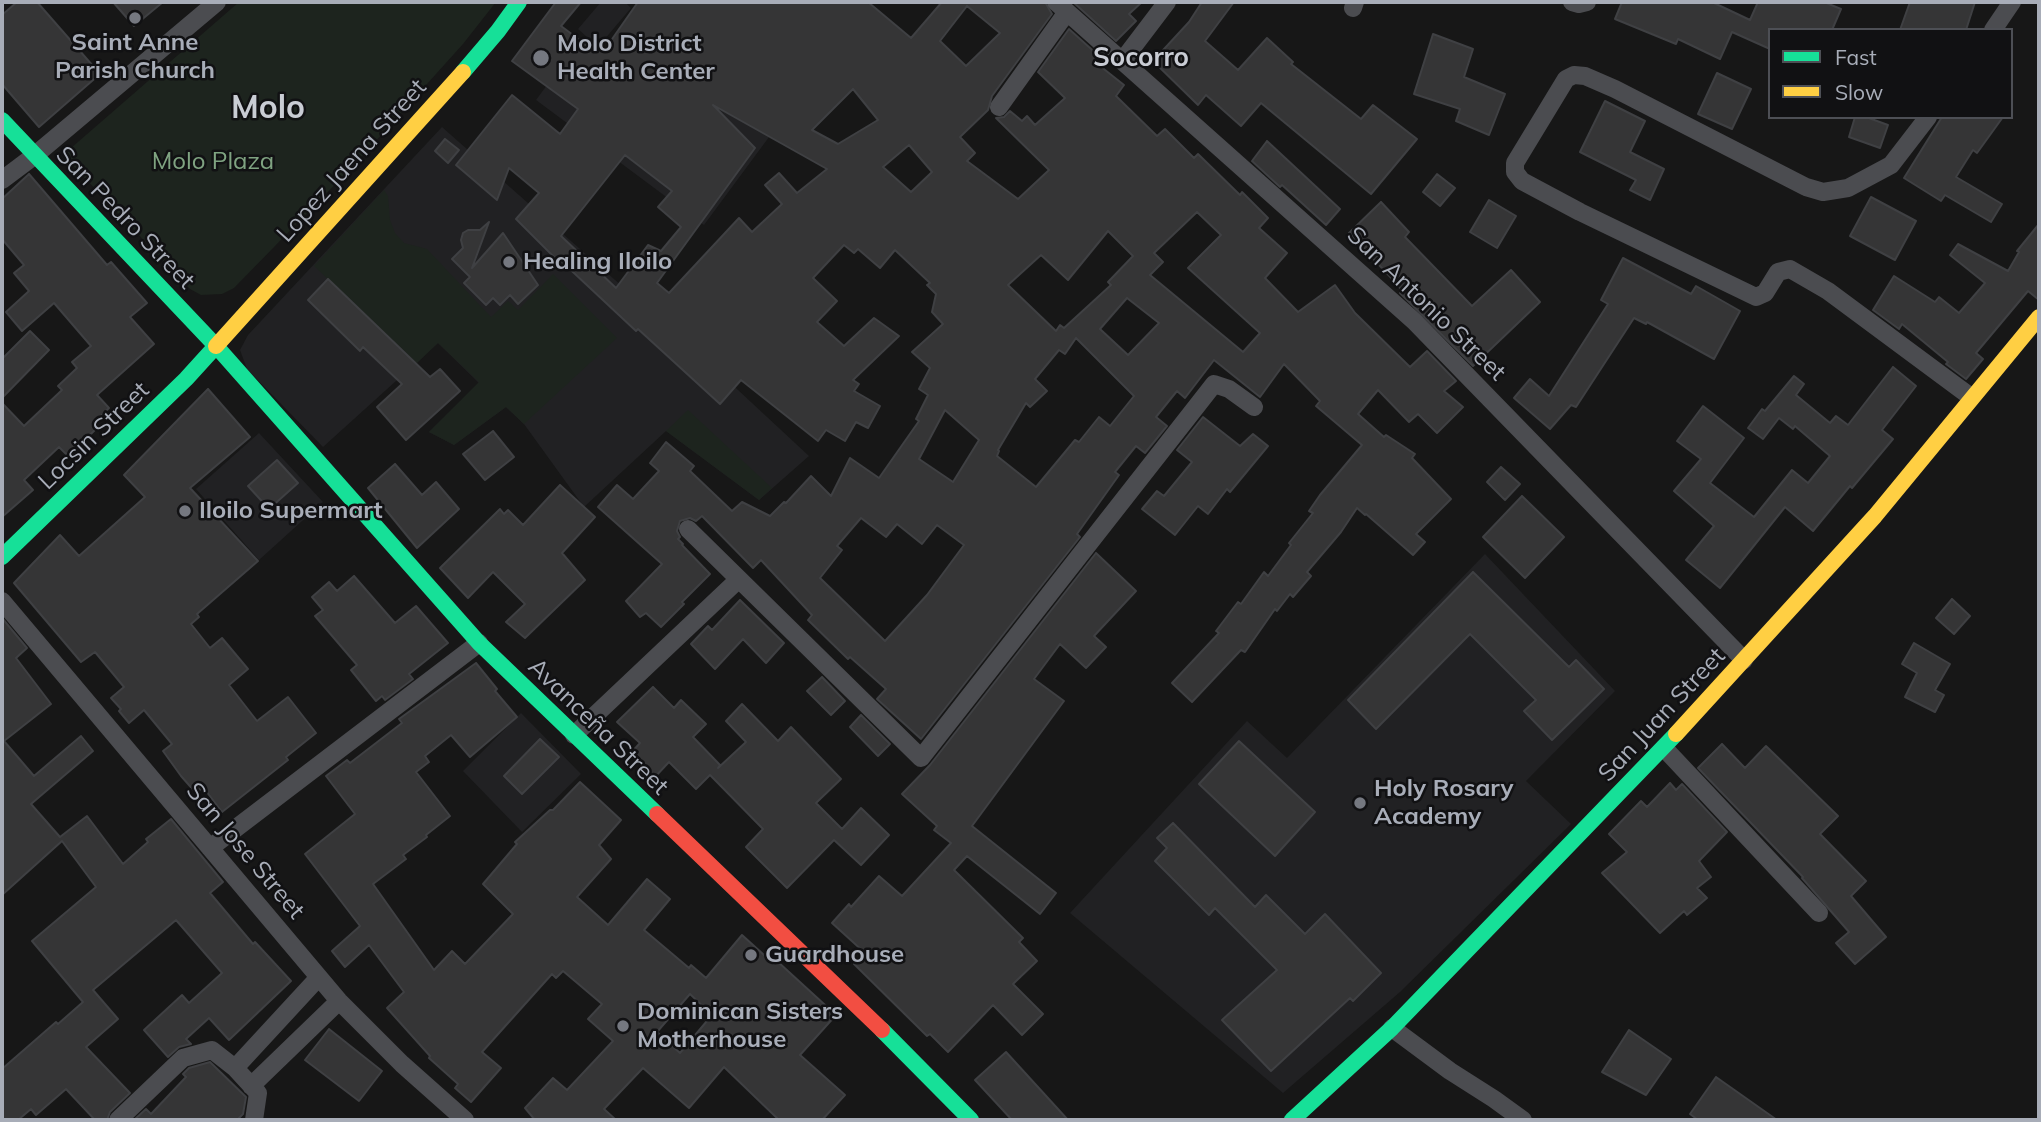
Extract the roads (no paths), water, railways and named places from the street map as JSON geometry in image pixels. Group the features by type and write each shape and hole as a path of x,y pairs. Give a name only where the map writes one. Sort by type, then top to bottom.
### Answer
{"main road":[{"name":"Lopez Jaena Street","path":"216,346 451,86 519,2"},
{"name":"San Pedro Street","path":"2,120 216,346"},
{"name":"San Juan Street","path":"1292,1120 1392,1028 1664,748 1875,516 1970,397 2039,317"},
{"name":"Locsin Street","path":"2,557 186,379 216,346"},
{"name":"Avanceña Street","path":"216,346 479,643 901,1048 971,1120"}],"street":[{"path":"2,180 217,2"},
{"path":"1123,60 1167,2"},
{"path":"1572,2 1587,2"},
{"path":"1994,28 2012,2"},
{"path":"999,107 1061,7"},
{"name":"San Antonio Street","path":"1061,7 1414,321 1744,660"},
{"path":"1926,119 1891,165 1848,188 1823,192 1806,187 1615,89 1585,76 1574,75 1566,79 1515,163 1515,172 1522,181 1580,212 1756,297 1765,293 1778,272 1790,269 1828,291 1970,397"},
{"path":"688,529 921,758 1214,384 1229,389 1255,407"},
{"path":"574,735 739,579"},
{"name":"San Jose Street","path":"2,601 339,1001 402,1064 465,1120"},
{"path":"210,848 479,643"},
{"path":"1664,748 1819,913"},
{"path":"235,1068 319,977"},
{"path":"251,1086 339,1001"},
{"path":"1392,1028 1523,1120"},
{"path":"118,1120 183,1058 212,1050 235,1068 258,1093 254,1120"}],"place":[{"name":"Saint Anne Parish Church","path":"135,18"},
{"name":"Molo District Health Center","path":"541,58"},
{"name":"Healing Iloilo","path":"509,262"},
{"name":"Iloilo Supermart","path":"185,511"},
{"name":"Holy Rosary Academy","path":"1360,803"},
{"name":"Guardhouse","path":"751,955"},
{"name":"Dominican Sisters Motherhouse","path":"623,1026"}],"district":[{"name":"Socorro","path":"1141,58"},
{"name":"Molo","path":"268,108"}],"park label":[{"name":"Molo Plaza","path":"213,162"}]}
